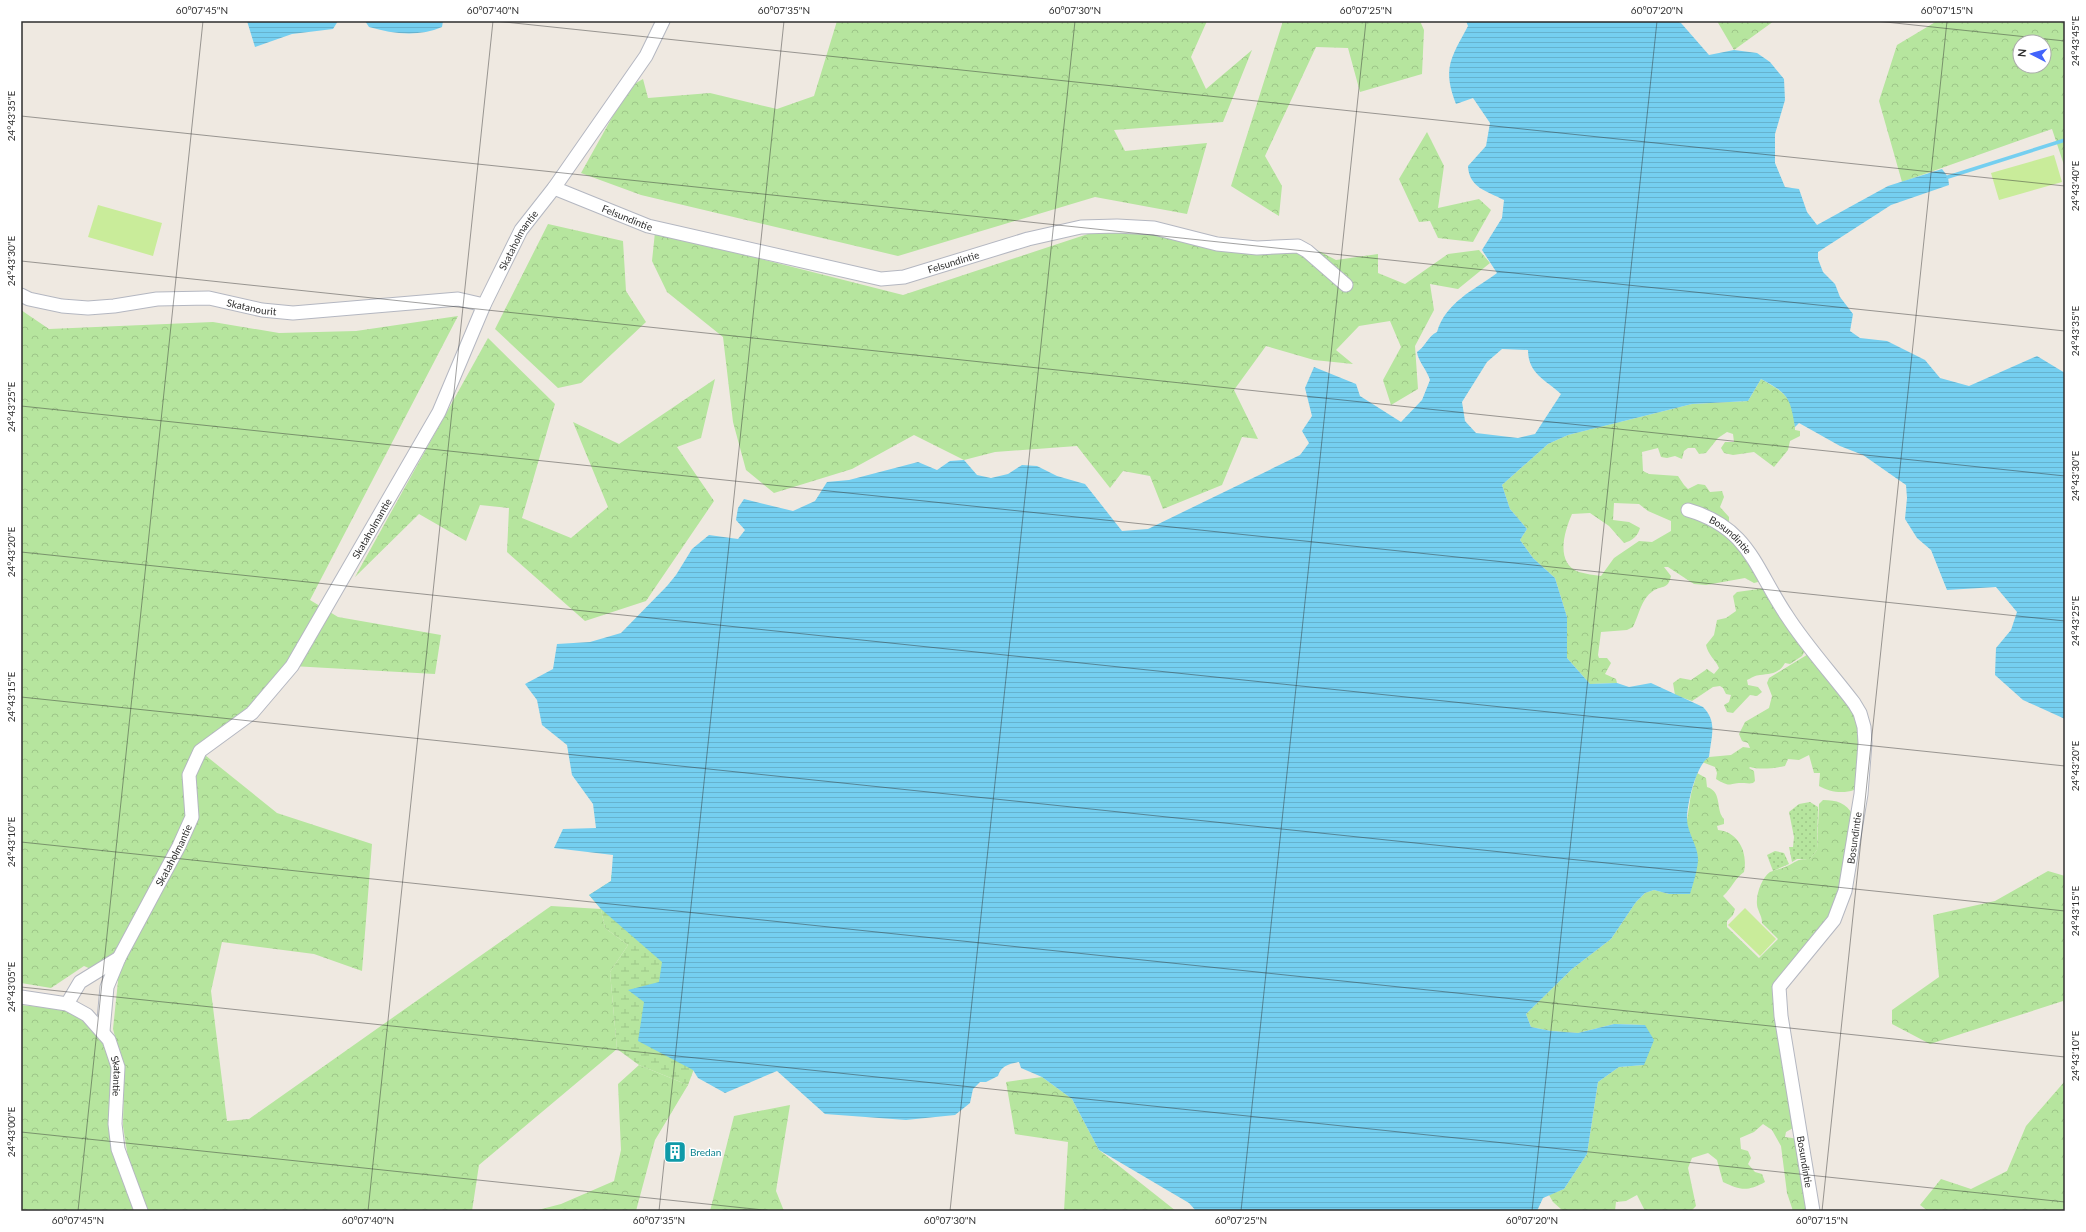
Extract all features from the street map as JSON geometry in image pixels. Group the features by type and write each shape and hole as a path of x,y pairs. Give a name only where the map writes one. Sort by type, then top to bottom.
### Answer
{"street":[{"name":"Skataholmantie","path":"103,1031 107,987 119,958 180,846 192,817 189,775 200,751 252,713 292,666 439,412 484,305 521,230 554,188 646,56 663,21"},
{"name":"Felsundintie","path":"554,188 648,226 881,279 904,278 1028,239 1080,227 1117,226 1154,228 1217,244 1244,247 1257,248 1298,246 1308,251 1346,285"},
{"name":"Skatanourit","path":"21,295 29,299 62,306 88,308 114,306 157,299 209,298 262,310 293,313 458,299 484,305"},
{"name":"Bosundintie","path":"1688,510 1703,515 1732,531 1747,548 1786,615 1854,703 1860,713 1864,727 1865,743 1861,794 1845,891 1834,920 1779,987 1781,1016 1813,1211"},
{"path":"67,1004 80,982 119,958"},
{"name":"Skatantie","path":"21,997 67,1004 87,1015 103,1031 114,1050 118,1067 115,1124 118,1150 141,1211"}],"green space":[{"path":"837,21 1207,21 1191,57 1206,89 1252,50 1223,122 1114,130 1125,151 1207,143 1187,214 1095,197 898,256 641,195 581,173 629,87 643,79 648,98 710,93 777,109 814,96"},
{"path":"1283,21 1420,21 1424,30 1422,74 1360,92 1348,48 1316,47 1265,156 1282,186 1279,216 1231,186"},
{"path":"1717,21 1774,21 1734,50"},
{"path":"1937,21 2065,21 2065,168 2052,129 1902,182 1879,101 1897,45"},
{"path":"1427,132 1444,166 1438,208 1479,199 1491,210 1473,242 1438,238 1430,221 1419,222 1399,179"},
{"path":"2054,155 2062,182 1999,200 1991,173"},
{"path":"98,205 162,223 153,256 88,237"},
{"path":"548,224 623,241 626,291 646,322 581,383 558,388 495,329"},
{"path":"1103,229 1244,245 1315,249 1336,260 1378,254 1378,273 1405,284 1448,254 1479,250 1490,263 1458,289 1430,284 1434,310 1415,346 1418,389 1391,405 1383,380 1401,347 1390,321 1359,326 1336,350 1353,364 1314,360 1266,346 1234,390 1258,439 1242,437 1222,485 1163,509 1150,476 1123,471 1110,488 1077,446 995,452 964,460 914,435 852,469 774,493 746,470 733,422 723,337 667,292 652,261 655,232 903,295"},
{"path":"21,310 49,329 213,322 279,333 356,331 458,316 310,600 338,617 441,635 435,674 292,666 200,751 277,813 372,844 362,971 314,954 222,942 211,991 227,1121 249,1119 551,906 601,909 605,928 628,945 610,972 617,1049 479,1165 472,1211 146,1211 128,1158 123,1126 124,1072 113,1029 118,981 84,966 51,988 21,983"},
{"path":"488,338 555,404 522,518 571,538 608,507 573,422 619,444 715,379 701,438 677,447 714,501 646,601 585,621 507,552 509,508 480,505 466,541 419,514 355,577"},
{"path":"1761,379 1776,388 1791,403 1795,419 1795,430 1800,431 1800,436 1790,441 1788,450 1774,467 1754,452 1733,455 1724,453 1721,448 1725,442 1734,442 1733,434 1727,432 1718,438 1706,453 1699,454 1695,448 1688,448 1684,451 1682,459 1675,456 1667,458 1661,457 1658,448 1642,452 1643,471 1649,474 1678,476 1688,489 1698,484 1705,485 1710,492 1722,491 1724,497 1720,507 1729,517 1729,526 1762,581 1754,583 1745,578 1706,585 1694,584 1668,567 1664,567 1671,576 1670,580 1666,585 1649,594 1633,627 1627,630 1601,632 1598,655 1599,658 1607,658 1611,663 1605,674 1616,679 1617,683 1590,684 1567,658 1567,617 1555,578 1533,558 1520,540 1527,529 1510,509 1502,485 1548,444 1568,435 1692,404 1748,401","holes":["1614,503 1639,504 1648,511 1671,521 1671,531 1652,542 1639,541 1614,558 1601,576 1579,572 1571,568 1564,554 1564,538 1572,514 1590,513 1609,526 1624,543 1634,538 1640,528 1629,522 1613,520"]},
{"path":"1766,588 1806,649 1802,656 1790,664 1785,663 1783,667 1774,673 1757,676 1747,680 1748,685 1758,687 1762,692 1757,696 1750,695 1733,713 1727,712 1724,705 1729,702 1731,695 1726,694 1720,686 1713,687 1692,701 1675,695 1673,683 1680,678 1691,680 1707,669 1714,674 1719,668 1708,652 1706,645 1714,635 1717,620 1726,618 1736,611 1733,596 1737,592"},
{"path":"1810,653 1862,723 1858,783 1854,790 1836,792 1819,786 1820,773 1814,773 1809,755 1799,760 1788,759 1785,766 1763,769 1750,767 1749,768 1754,771 1755,781 1753,783 1725,784 1716,779 1717,773 1715,767 1702,762 1709,757 1731,755 1743,747 1750,748 1748,743 1742,741 1739,734 1745,722 1769,708 1772,696 1767,683 1769,678"},
{"path":"1697,773 1706,778 1707,787 1712,789 1717,797 1721,815 1724,819 1724,824 1717,826 1718,830 1737,839 1745,858 1744,872 1738,877 1723,896 1735,909 1733,915 1727,921 1727,927 1759,958 1778,939 1762,923 1757,905 1759,889 1764,879 1772,871 1785,867 1799,860 1810,859 1817,850 1819,804 1823,800 1841,803 1853,815 1840,903 1778,985 1795,1127 1786,1132 1785,1137 1799,1139 1811,1211 1793,1211 1787,1193 1781,1146 1772,1130 1763,1124 1754,1132 1740,1138 1741,1149 1748,1151 1751,1158 1748,1164 1755,1172 1762,1174 1765,1182 1759,1185 1744,1189 1734,1187 1723,1182 1717,1160 1708,1153 1692,1158 1688,1168 1696,1206 1691,1211 1645,1211 1637,1195 1626,1201 1616,1202 1615,1211 1561,1211 1562,1210 1553,1202 1549,1195 1564,1189 1587,1154 1598,1082 1619,1067 1644,1065 1645,1025 1614,1024 1578,1033 1551,1031 1531,1027 1526,1014 1572,969 1611,939 1636,902 1645,893 1654,890 1669,894"},
{"path":"1810,802 1818,807 1817,850 1810,859 1797,859 1792,862 1789,847 1793,847 1794,837 1789,812 1799,804"},
{"path":"1775,851 1784,853 1789,864 1773,871 1767,855"},
{"path":"2048,871 2065,876 2065,1010 2063,1001 1930,1044 1892,1024 1892,1010 1939,977 1933,915 1995,901"},
{"path":"611,875 629,877 703,1045 688,1085 639,1065 617,1049 610,972 628,945 605,928 601,909 589,895 611,881"},
{"path":"1745,908 1776,939 1760,956 1728,925"},
{"path":"21,1005 63,1009 92,1026 103,1043 112,1062 109,1124 136,1211 21,1211"},
{"path":"639,1065 688,1085 655,1140 636,1211 534,1211 561,1204 614,1181 621,1150 618,1084"},
{"path":"1042,1077 1072,1099 1099,1150 1176,1211 1064,1211 1068,1142 1015,1134 1006,1082"},
{"path":"2065,1081 2065,1211 1928,1211 1920,1205 1941,1179 1971,1189 2007,1171 2026,1126"},
{"path":"790,1105 776,1191 784,1211 710,1211 734,1116"}],"water":[{"path":"247,21 338,21 333,29 292,34 255,47"},
{"path":"365,21 443,21 442,27 433,30 415,33 397,33 369,27"},
{"path":"1466,21 1677,21 1681,23 1709,55 1734,50 1757,53 1770,62 1784,79 1785,100 1775,134 1775,163 1785,187 1799,189 1807,212 1817,225 1888,186 1942,169 1948,177 1949,185 1891,205 1818,252 1818,259 1823,272 1835,284 1840,297 1853,314 1850,331 1860,338 1887,341 1925,360 1940,378 1969,386 2037,356 2065,373 2065,719 2023,700 1995,675 1996,648 2011,630 2017,612 1996,587 1947,590 1931,550 1917,538 1905,519 1907,498 1906,485 1863,455 1840,446 1799,423 1795,427 1789,402 1786,397 1777,388 1761,379 1748,401 1692,404 1568,435 1548,444 1502,485 1510,509 1527,529 1520,540 1533,558 1555,578 1567,617 1567,658 1590,684 1617,683 1629,687 1651,683 1703,707 1711,718 1712,724 1709,757 1704,761 1696,776 1687,812 1689,830 1698,856 1696,874 1690,894 1669,894 1654,890 1645,893 1636,902 1611,939 1572,969 1526,1014 1531,1027 1551,1031 1578,1033 1614,1024 1645,1025 1654,1040 1644,1065 1619,1067 1598,1082 1587,1154 1564,1189 1543,1198 1537,1211 1196,1211 1189,1203 1099,1150 1072,1099 1042,1077 1021,1068 1019,1062 1006,1066 1001,1070 998,1076 986,1082 980,1082 973,1089 970,1103 955,1115 906,1120 825,1114 777,1071 725,1093 698,1078 693,1070 638,1041 644,1002 628,990 659,982 662,962 601,909 589,895 611,881 613,855 554,848 563,829 596,828 593,804 572,775 567,745 542,725 537,700 525,684 553,669 557,644 590,642 621,633 667,586 676,575 692,549 709,535 738,539 745,530 736,520 738,508 744,499 793,511 815,501 827,482 849,480 918,462 937,470 950,461 964,460 977,475 991,478 1008,474 1022,465 1037,466 1057,476 1085,484 1122,531 1148,529 1300,455 1309,443 1302,431 1312,416 1305,388 1314,367 1356,384 1360,396 1401,422 1422,400 1430,380 1417,352 1423,347 1431,336 1437,332 1441,322 1454,305 1470,291 1497,273 1482,250 1502,218 1504,200 1485,191 1475,184 1469,173 1468,166 1486,146 1490,123 1473,98 1456,104 1450,81 1450,64 1468,26","holes":["1502,349 1528,350 1529,358 1534,371 1561,394 1535,434 1518,438 1476,433 1465,421 1462,402 1487,362"]}],"waterway":[{"path":"1948,177 2065,140"}],"place":[{"name":"Bredan","path":"675,1152"}]}
